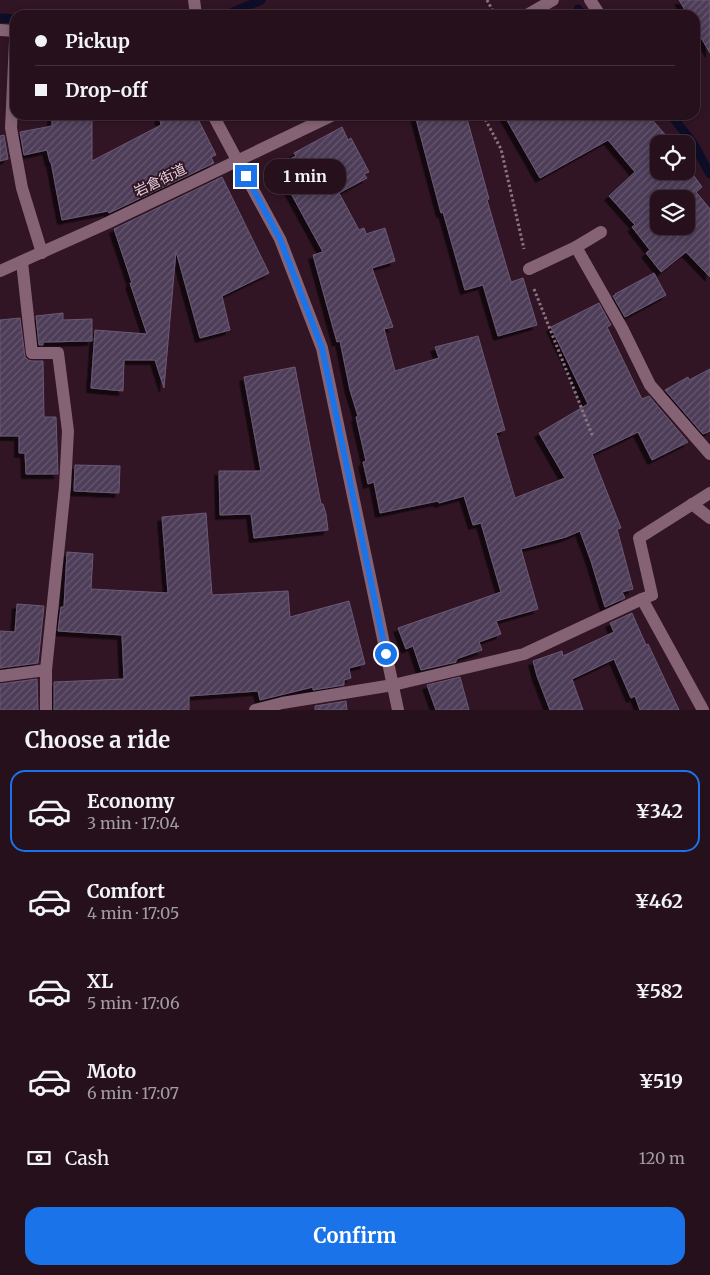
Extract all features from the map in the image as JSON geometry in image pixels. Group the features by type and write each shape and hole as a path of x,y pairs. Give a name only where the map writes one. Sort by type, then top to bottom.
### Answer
{"street":[{"path":"536,10 553,0"},
{"path":"10,120 10,128 22,188 42,253"},
{"path":"216,120 280,239 322,348 398,710"},
{"name":"岩倉街道","path":"0,271 42,253 322,120"},
{"path":"529,269 576,247 601,232"},
{"path":"576,247 622,328 650,385 710,454"},
{"path":"22,262 32,353 58,353 68,431 65,487 46,670 46,710"},
{"path":"255,710 282,702 393,686 524,654 642,599 652,594 639,538 710,492"},
{"path":"692,504 710,518"},
{"path":"642,599 703,710"},
{"path":"0,676 46,670"}],"path":[{"path":"486,120 501,149 534,290 592,437"}],"building":[{"path":"679,0 710,0 710,53 700,36 700,10 685,10"},
{"path":"52,120 92,120 92,161 161,125 160,120 198,120 216,155 211,157 214,163 109,213 108,211 62,220 47,150 24,155 20,132 52,126"},
{"path":"416,120 467,120 489,199 487,200 511,282 523,278 537,325 498,336 483,285 465,290 443,212 441,213"},
{"path":"507,120 652,120 666,135 650,135 650,180 695,180 695,177 702,187 696,192 710,209 710,277 686,252 661,272 646,253 650,250 632,227 635,225 609,196 635,172 608,140 540,178"},
{"path":"342,127 348,140 351,138 369,172 364,174 367,178 339,193 359,230 364,228 366,234 385,228 395,261 372,268 393,327 384,329 395,371 439,358 435,347 478,336 505,430 496,433 515,498 565,478 539,433 588,404 551,327 599,303 611,325 607,327 642,399 649,396 688,442 652,460 638,432 592,454 621,528 617,529 633,589 622,592 625,598 605,607 580,531 566,537 521,549 538,609 496,621 501,634 479,642 482,650 459,658 456,662 421,670 413,646 406,649 398,628 501,592 481,523 473,525 464,496 439,503 438,501 380,513 374,482 368,484 363,462 366,461 356,417 358,416 350,390 340,341 337,342 313,255 323,252 276,166 296,156 294,153"},
{"path":"4,135 8,159 0,161 0,136"},
{"path":"222,177 269,273 222,296 230,330 200,338 176,251 164,388 155,360 124,360 123,391 91,388 95,330 147,334 114,229"},
{"path":"654,273 666,295 625,317 613,296"},
{"path":"63,313 63,320 92,319 92,341 43,342 43,345 39,345 36,316"},
{"path":"20,318 25,357 32,361 43,361 44,417 56,417 58,474 26,474 25,453 19,453 19,436 0,436 0,320"},
{"path":"295,367 321,504 323,504 326,514 328,530 254,538 251,514 220,515 219,471 261,471 244,377"},
{"path":"710,369 710,431 703,434 665,390 688,377 689,380"},
{"path":"75,465 120,466 119,493 74,491"},
{"path":"206,513 212,595 288,591 290,617 349,601 365,664 349,668 351,678 344,680 344,685 313,690 313,687 260,700 258,691 189,696 189,710 54,710 54,682 124,679 122,635 58,631 61,607 64,607 67,552 93,554 91,589 168,593 162,517"},
{"path":"17,604 44,606 38,663 0,668 0,631 15,632"},
{"path":"632,613 679,710 640,710 635,696 631,698 614,659 572,679 583,710 550,710 533,661 562,651 563,656 614,632 610,623"},
{"path":"460,677 469,710 436,710 427,685"},
{"path":"37,679 38,710 0,710 0,684"},
{"path":"346,701 347,710 315,710 315,706"}],"waterway":[{"path":"238,10 261,0"},
{"path":"0,18 10,19"},
{"path":"675,120 693,143 710,174"}],"route":[{"path":"246,176 280,239 322,348 386,654"}]}
